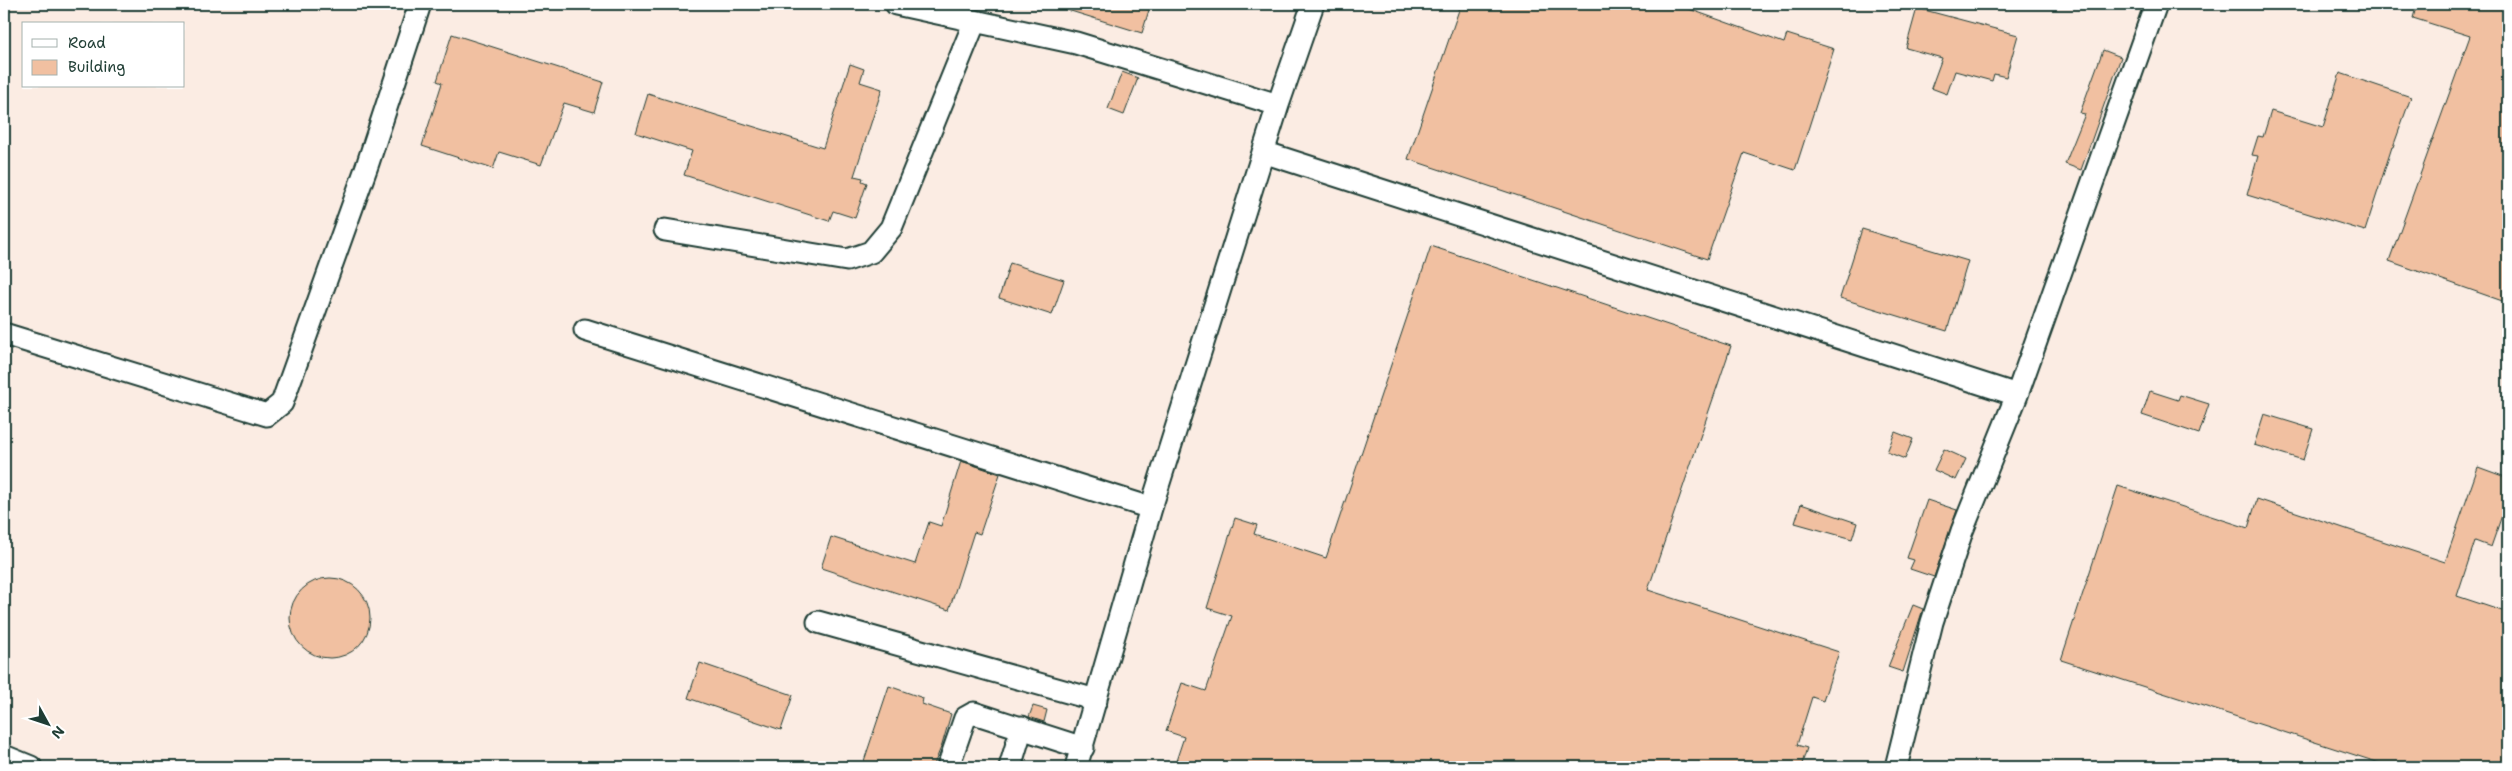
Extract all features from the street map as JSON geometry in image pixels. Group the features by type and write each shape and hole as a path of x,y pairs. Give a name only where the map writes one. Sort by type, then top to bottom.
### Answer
{"street":[{"path":"4,334 267,415 282,403 368,163 420,4"},
{"path":"896,4 1076,43 1278,105"},
{"path":"948,767 965,718 974,713 1022,727 1080,758 1151,508 1278,105 1313,4"},
{"path":"1896,767 1932,622 1962,531 2018,395 2156,4"},
{"path":"665,230 847,260 871,252 891,228 975,21"},
{"path":"1263,152 2018,395"},
{"path":"585,330 1151,508"},
{"path":"818,622 1096,700"},
{"path":"1010,767 1022,727"},
{"path":"4,756 31,767"}],"shaded area":[{"path":"4,4 2508,4 2508,767 4,767"}],"building":[{"path":"1061,4 1131,4 1149,10 1142,33 1061,8"},
{"path":"1461,4 1675,4 1784,43 1787,34 1834,49 1795,170 1744,153 1707,259 1408,159"},
{"path":"2417,4 2508,4 2508,303 2389,261 2470,36 2413,18"},
{"path":"1917,8 2018,35 2006,77 1994,74 1992,81 1955,71 1947,94 1931,88 1942,58 1906,48"},
{"path":"452,34 603,82 594,112 564,103 541,165 499,152 493,169 422,146 442,83 437,81"},
{"path":"2103,50 2121,57 2081,170 2065,164 2085,114 2080,113"},
{"path":"850,64 864,69 860,82 882,89 854,176 863,178 862,181 867,183 855,218 833,211 829,221 684,175 692,151 636,133 648,94 823,148"},
{"path":"1122,72 1138,78 1124,115 1108,109"},
{"path":"2340,73 2411,97 2392,147 2365,231 2247,195 2258,156 2252,155 2258,136 2263,137 2271,111 2323,127"},
{"path":"1862,229 1968,261 1947,331 1840,298"},
{"path":"1431,246 1731,346 1648,590 1839,652 1823,701 1812,697 1797,745 1807,748 1801,767 1174,767 1184,737 1166,731 1182,683 1206,691 1232,616 1207,608 1235,518 1257,525 1254,534 1326,558"},
{"path":"1010,263 1064,280 1052,315 999,298"},
{"path":"2150,391 2178,400 2180,395 2209,404 2199,434 2142,415"},
{"path":"2264,414 2313,429 2303,460 2254,445"},
{"path":"1895,432 1913,439 1905,459 1887,452"},
{"path":"1944,449 1966,459 1956,480 1934,470"},
{"path":"961,461 1000,474 980,534 974,532 949,610 821,568 831,537 915,564 929,522 941,526"},
{"path":"2478,467 2508,478 2508,498 2491,547 2475,541 2457,596 2508,613 2508,767 2392,767 2061,660 2118,486 2248,528 2257,499 2445,562"},
{"path":"1927,500 1957,510 1934,577 1910,569 1914,560 1907,558"},
{"path":"1801,504 1857,523 1852,539 1795,523"},
{"path":"322,578 338,578 359,589 370,610 370,626 359,647 338,658 322,658 308,652 296,640 290,626 290,610 296,596 308,584"},
{"path":"1913,605 1923,609 1903,672 1888,667"},
{"path":"700,663 793,695 781,730 688,698"},
{"path":"889,686 923,698 922,704 951,714 933,767 862,767"},
{"path":"1033,706 1047,710 1044,722 1029,717"}]}
